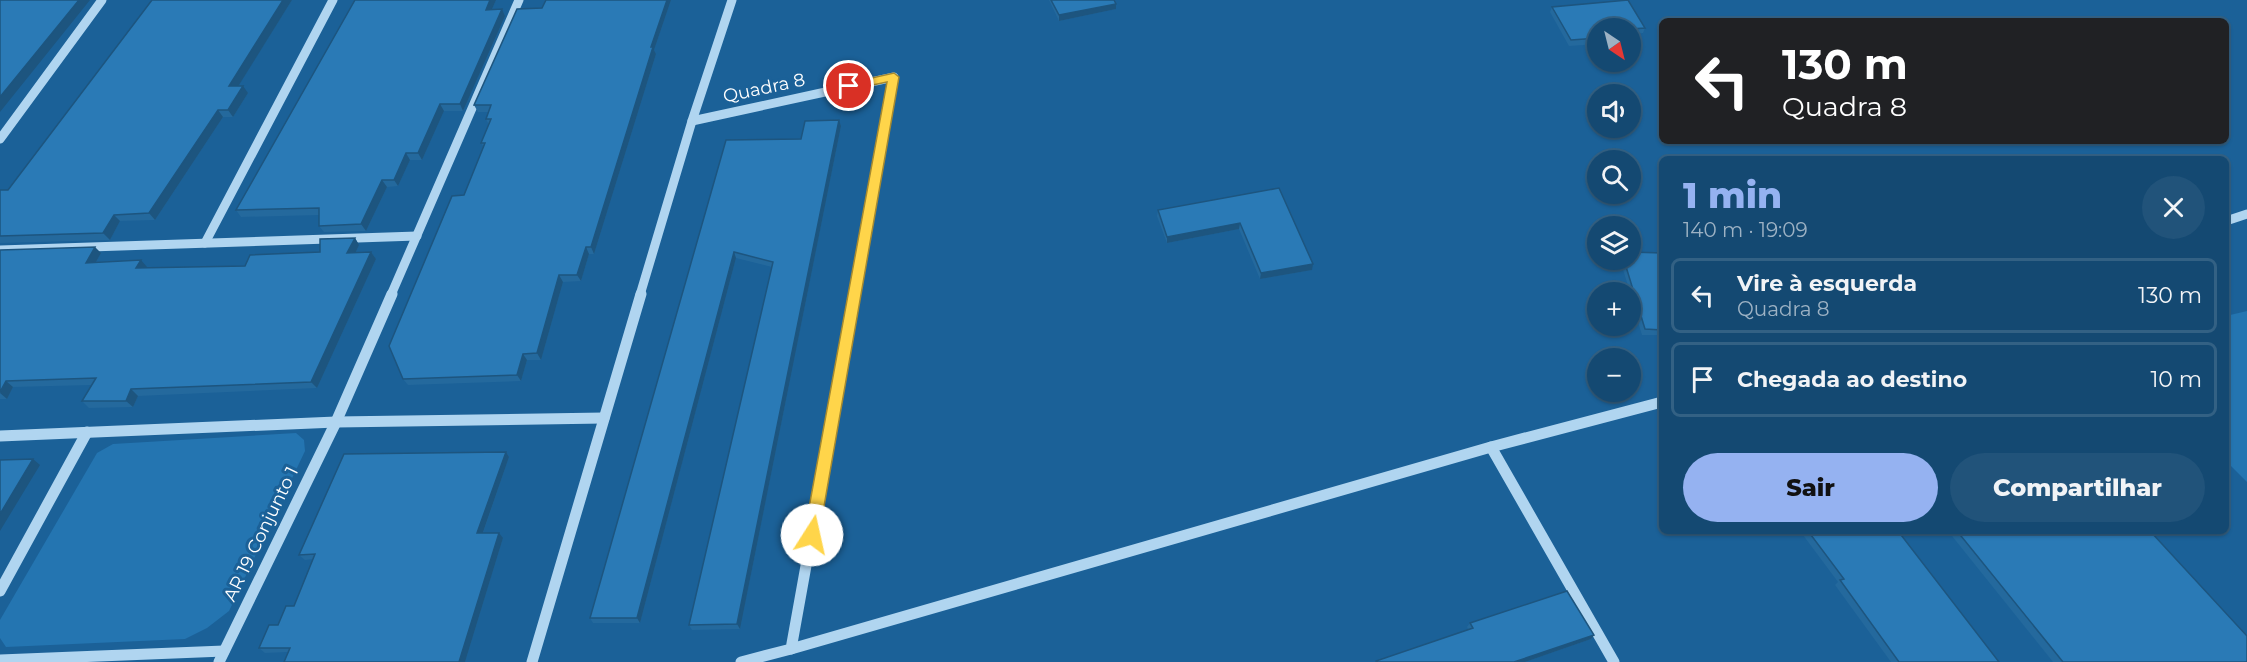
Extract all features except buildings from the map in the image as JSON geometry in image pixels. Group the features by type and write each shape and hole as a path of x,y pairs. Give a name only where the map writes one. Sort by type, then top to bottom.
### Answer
{"street":[{"path":"0,139 102,0"},
{"path":"205,243 333,0"},
{"name":"AR 19 Conjunto 1","path":"221,656 336,422 519,0"},
{"path":"532,662 692,121 732,0"},
{"name":"Quadra 8","path":"692,121 894,77 791,649"},
{"path":"2229,220 2247,214"},
{"path":"0,250 417,237"},
{"path":"741,662 1491,447 1659,403"},
{"path":"0,436 336,422 604,418"},
{"path":"0,591 87,432"},
{"path":"1491,447 1614,662"},
{"path":"0,660 221,656"}],"shaded area":[{"path":"2247,311 2247,482 2229,464 2229,315"},
{"path":"296,433 304,440 305,451 229,611 207,628 185,639 6,647 0,638 0,620 97,453 113,444"}],"route":[{"path":"812,535 894,77 849,86"}]}
